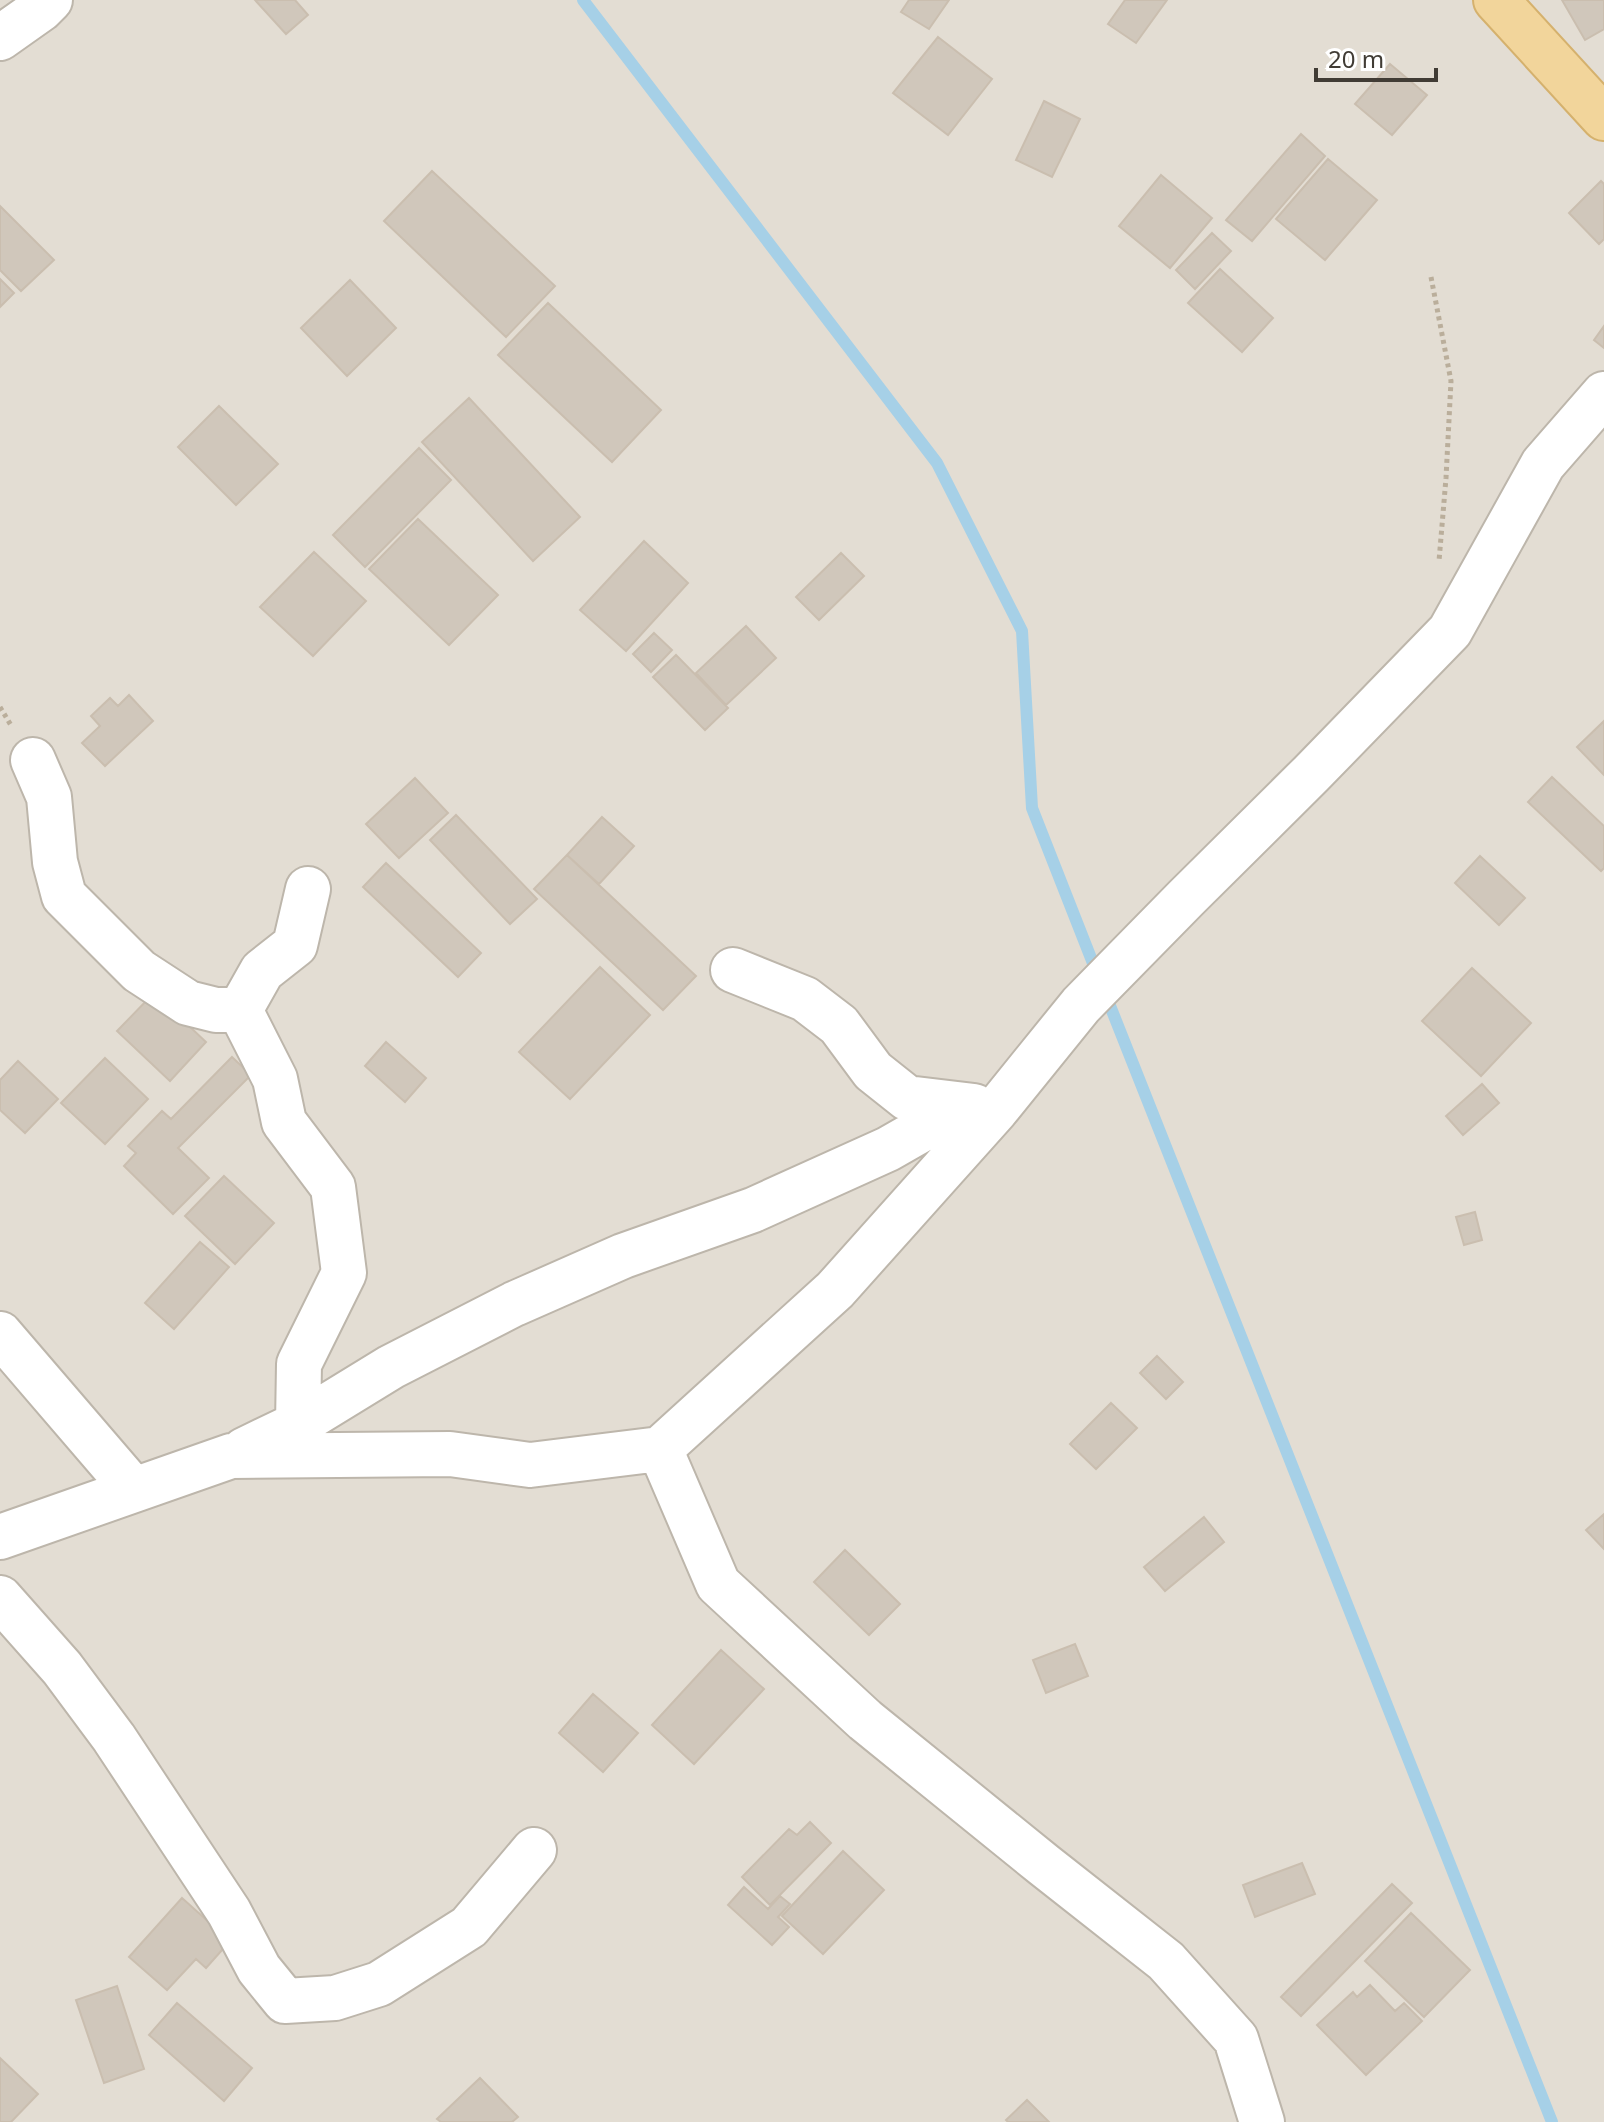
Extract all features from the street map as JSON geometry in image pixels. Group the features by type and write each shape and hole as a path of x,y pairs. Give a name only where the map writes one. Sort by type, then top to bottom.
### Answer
{"main road":[{"path":"1496,0 1604,118"}],"street":[{"path":"0,38 50,0"},
{"path":"231,1456 450,1454 530,1465 660,1449 835,1290 980,1107 1450,631 1543,464 1604,394"},
{"path":"33,760 49,797 55,862 64,896 139,971 188,1003 216,1010 240,1010"},
{"path":"240,1010 262,971 295,945 308,889"},
{"path":"733,970 805,999 839,1025 873,1071 907,1098 980,1107"},
{"path":"240,1010 275,1079 284,1122 333,1187 344,1273 299,1364 298,1424"},
{"path":"0,1537 231,1456 298,1424 391,1367 514,1304 623,1256 767,1204 980,1107"},
{"path":"0,1334 134,1490"},
{"path":"660,1449 718,1584 865,1720 1166,1961 1236,2039 1262,2122"},
{"path":"0,1598 62,1668 114,1738 229,1912 259,1969 285,2001 335,1998 379,1984 469,1927 534,1850"}],"path":[{"path":"1431,277 1451,381 1437,586 1450,631"}],"shaded area":[{"path":"0,0 1604,0 1604,2122 0,2122"}],"building":[{"path":"255,0 295,0 308,15 286,34"},
{"path":"909,0 949,0 929,29 901,12"},
{"path":"1125,0 1167,0 1136,43 1108,24"},
{"path":"1562,0 1604,0 1604,29 1585,40"},
{"path":"938,37 992,79 948,135 893,93"},
{"path":"1390,64 1427,95 1392,135 1355,104"},
{"path":"1044,101 1080,119 1052,177 1016,160"},
{"path":"1301,134 1325,156 1252,241 1226,220"},
{"path":"1328,159 1377,200 1325,260 1276,219"},
{"path":"432,171 555,286 506,337 384,221"},
{"path":"1161,175 1212,218 1170,268 1119,226"},
{"path":"1601,181 1604,184 1604,239 1599,244 1569,213"},
{"path":"0,206 54,260 21,291 0,270"},
{"path":"1212,233 1231,251 1195,289 1176,270"},
{"path":"1220,269 1273,318 1242,352 1188,303"},
{"path":"0,279 14,293 0,307"},
{"path":"350,280 396,328 347,376 301,328"},
{"path":"548,303 661,410 612,462 498,355"},
{"path":"1604,326 1604,348 1594,340"},
{"path":"469,398 580,517 533,561 422,442"},
{"path":"219,406 278,464 236,505 178,447"},
{"path":"419,448 451,480 365,567 333,535"},
{"path":"418,519 498,595 449,645 369,569"},
{"path":"644,541 688,583 626,651 580,610"},
{"path":"314,552 366,601 313,656 260,607"},
{"path":"841,553 864,576 819,620 796,597"},
{"path":"746,626 776,658 726,705 696,673"},
{"path":"654,633 672,650 651,672 633,654"},
{"path":"676,655 728,708 705,730 653,677"},
{"path":"129,695 153,721 105,766 82,743 100,726 91,716 110,698 118,706"},
{"path":"1604,721 1604,775 1577,747"},
{"path":"1552,777 1604,826 1604,868 1601,871 1528,802"},
{"path":"415,778 448,813 399,858 366,824"},
{"path":"456,815 537,899 510,924 430,840"},
{"path":"602,817 634,846 599,884 567,855"},
{"path":"567,855 696,976 663,1010 534,889"},
{"path":"1480,856 1525,898 1499,925 1455,883"},
{"path":"386,863 481,953 458,977 363,887"},
{"path":"600,967 650,1015 570,1099 519,1052"},
{"path":"1472,968 1531,1023 1481,1076 1422,1021"},
{"path":"154,993 206,1042 170,1081 117,1031"},
{"path":"386,1042 426,1078 405,1102 365,1066"},
{"path":"232,1057 251,1075 178,1148 209,1178 173,1214 124,1166 136,1153 128,1146 162,1111 171,1119"},
{"path":"105,1058 148,1099 105,1144 61,1103"},
{"path":"18,1061 58,1099 25,1133 0,1110 0,1080"},
{"path":"1482,1084 1499,1103 1463,1135 1446,1116"},
{"path":"224,1176 274,1223 235,1264 185,1216"},
{"path":"1475,1212 1482,1240 1464,1245 1456,1217"},
{"path":"200,1242 229,1267 174,1329 145,1303"},
{"path":"1157,1356 1183,1382 1166,1399 1140,1373"},
{"path":"1111,1403 1137,1428 1096,1469 1070,1444"},
{"path":"1604,1514 1604,1549 1586,1530"},
{"path":"1204,1517 1224,1542 1165,1591 1144,1567"},
{"path":"845,1550 900,1604 869,1635 814,1582"},
{"path":"1075,1644 1088,1676 1046,1693 1033,1660"},
{"path":"721,1650 764,1689 694,1764 652,1725"},
{"path":"593,1694 638,1733 603,1772 559,1733"},
{"path":"810,1822 831,1843 770,1905 742,1877 789,1829 797,1835"},
{"path":"843,1851 884,1890 823,1954 782,1916"},
{"path":"1302,1863 1315,1894 1255,1917 1243,1885"},
{"path":"1392,1884 1412,1903 1301,2016 1281,1997"},
{"path":"744,1887 768,1909 780,1896 790,1904 778,1917 789,1927 772,1945 728,1905"},
{"path":"182,1898 230,1941 206,1968 196,1959 167,1990 129,1957"},
{"path":"1411,1913 1470,1970 1424,2017 1365,1961"},
{"path":"1370,1985 1395,2011 1404,2003 1422,2021 1366,2075 1317,2025 1353,1992 1357,1997"},
{"path":"117,1986 144,2069 104,2083 76,2000"},
{"path":"177,2003 252,2068 224,2101 149,2035"},
{"path":"0,2058 38,2094 11,2122 0,2122"},
{"path":"480,2078 518,2117 512,2122 441,2122 437,2119"},
{"path":"1027,2100 1049,2122 1006,2120"}],"waterway":[{"path":"583,0 937,463 1022,631 1032,808 1098,976"},
{"path":"1105,993 1552,2122"}]}
